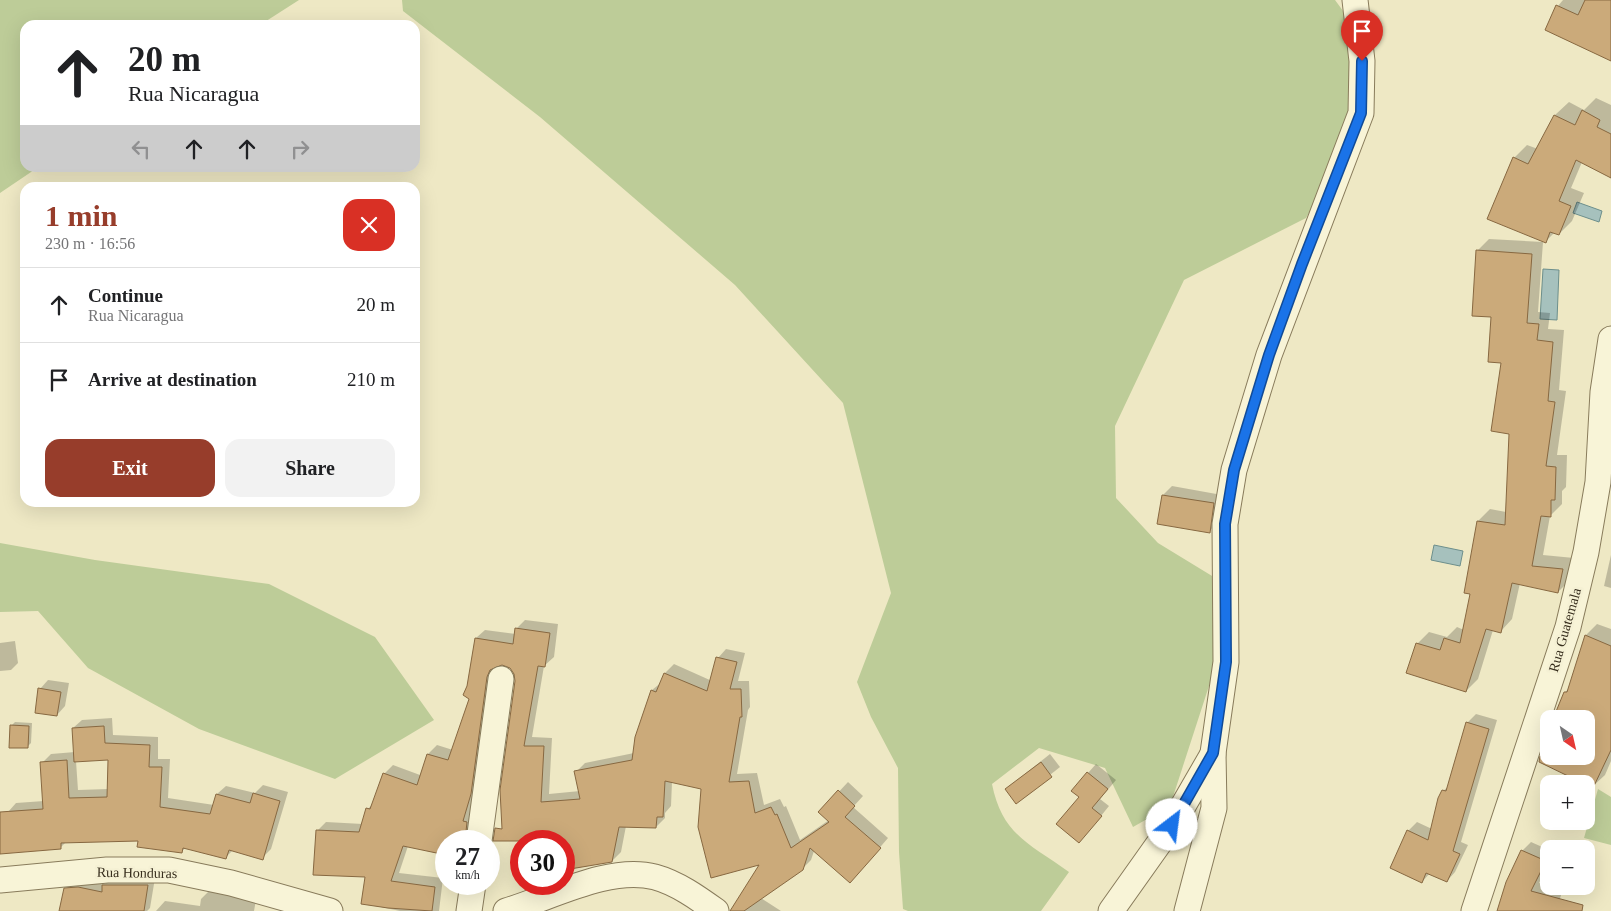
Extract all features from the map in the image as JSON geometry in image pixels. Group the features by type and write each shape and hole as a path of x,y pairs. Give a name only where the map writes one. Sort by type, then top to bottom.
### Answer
{"street":[{"path":"1187,911 1214,808 1213,753 1226,662 1225,524 1234,470 1269,355 1361,113 1362,61 1355,0"},
{"name":"Rua Guatemala","path":"1474,911 1572,608 1586,552 1598,482 1603,392 1611,339"},
{"path":"480,830 501,679"},
{"path":"1111,911 1172,825 1213,753"},
{"name":"Rua Honduras","path":"0,880 107,870 169,870 231,883 330,911"},
{"path":"506,911 592,881 627,874 656,877 694,895 716,911"},
{"path":"469,911 471,895"}],"green space":[{"path":"0,0 299,0 268,20 20,20 20,172 31,172 0,193"},
{"path":"402,0 1335,0 1357,30 1356,132 1306,218 1184,280 1115,426 1116,498 1158,543 1217,579 1219,655 1170,806 1133,827 1105,768 1039,748 992,784 997,801 1010,827 1030,845 1069,872 1041,911 908,911 903,909 899,852 898,768 871,717 857,682 891,593 843,403 735,285 540,117 420,24 420,20 415,20 403,11"},
{"path":"0,543 95,560 269,584 375,637 434,720 335,779 199,729 88,668 38,611 0,612"},
{"path":"1598,789 1611,797 1611,845 1584,838 1586,830 1595,830 1595,800"}],"water":[{"path":"1577,202 1602,211 1599,222 1573,213"},
{"path":"1543,269 1559,270 1557,320 1540,319"},
{"path":"1434,545 1463,551 1460,566 1431,560"}],"building":[{"path":"1585,0 1611,0 1611,61 1545,30 1556,5 1578,15"},
{"path":"1582,110 1600,120 1597,127 1611,134 1611,178 1576,160 1559,201 1571,206 1559,235 1550,232 1546,243 1487,219 1513,157 1528,164 1554,115 1575,125"},
{"path":"1476,250 1532,254 1527,323 1539,324 1537,340 1553,342 1548,401 1555,402 1546,466 1556,467 1555,500 1551,500 1551,517 1541,516 1532,566 1563,569 1558,593 1512,583 1501,633 1486,629 1466,692 1406,673 1416,643 1440,650 1444,638 1460,643 1470,594 1464,593 1477,521 1505,525 1509,434 1491,431 1501,363 1488,362 1491,317 1472,316"},
{"path":"1162,495 1214,503 1210,533 1157,524"},
{"path":"515,628 550,633 545,667 538,666 524,746 544,746 541,802 580,799 574,771 632,760 635,737 651,690 656,692 664,673 707,691 716,657 737,662 730,689 741,689 742,717 740,717 729,782 749,781 755,813 771,807 775,815 777,814 791,848 829,822 818,812 838,790 855,806 845,817 881,848 850,883 810,848 803,870 744,911 730,911 759,865 711,878 698,827 701,789 665,781 663,817 657,817 656,828 619,827 612,862 575,868 575,830 510,830 510,841 500,841 500,830 495,830 495,828 502,829 500,790 515,681 514,674 510,668 502,665 490,670 487,677 471,794 463,821 467,822 466,830 435,830 435,853 403,846 391,881 435,887 432,911 361,904 365,877 313,875 316,830 359,832 366,808 370,809 383,773 417,785 427,754 448,760 469,699 463,695 467,686 475,638 513,644"},
{"path":"1585,635 1611,646 1611,750 1595,784 1595,775 1566,775 1545,765 1595,765 1595,710 1557,710 1564,692 1567,692"},
{"path":"38,688 61,692 57,716 35,713"},
{"path":"1466,722 1489,729 1453,851 1460,854 1447,882 1426,873 1422,883 1390,868 1407,830 1428,840 1438,798 1442,790 1446,791"},
{"path":"10,725 29,726 28,748 9,748"},
{"path":"104,726 105,743 150,745 149,767 162,767 160,807 210,814 216,794 250,803 253,793 280,801 263,860 229,850 226,859 183,848 182,853 137,847 138,841 61,843 61,849 0,854 0,812 43,809 40,762 67,760 69,798 107,797 108,760 74,762 72,728"},
{"path":"1041,762 1052,777 1016,804 1005,789"},
{"path":"1087,772 1108,789 1092,808 1102,816 1079,843 1056,824 1079,797 1071,791"},
{"path":"1521,850 1540,858 1540,873 1531,891 1540,895 1583,905 1582,911 1497,911 1506,882"},
{"path":"102,885 148,885 144,911 59,911 64,888 78,887 102,892"}],"route":[{"path":"1172,825 1213,753 1226,662 1225,524 1234,470 1269,355 1361,113 1362,61"}]}
